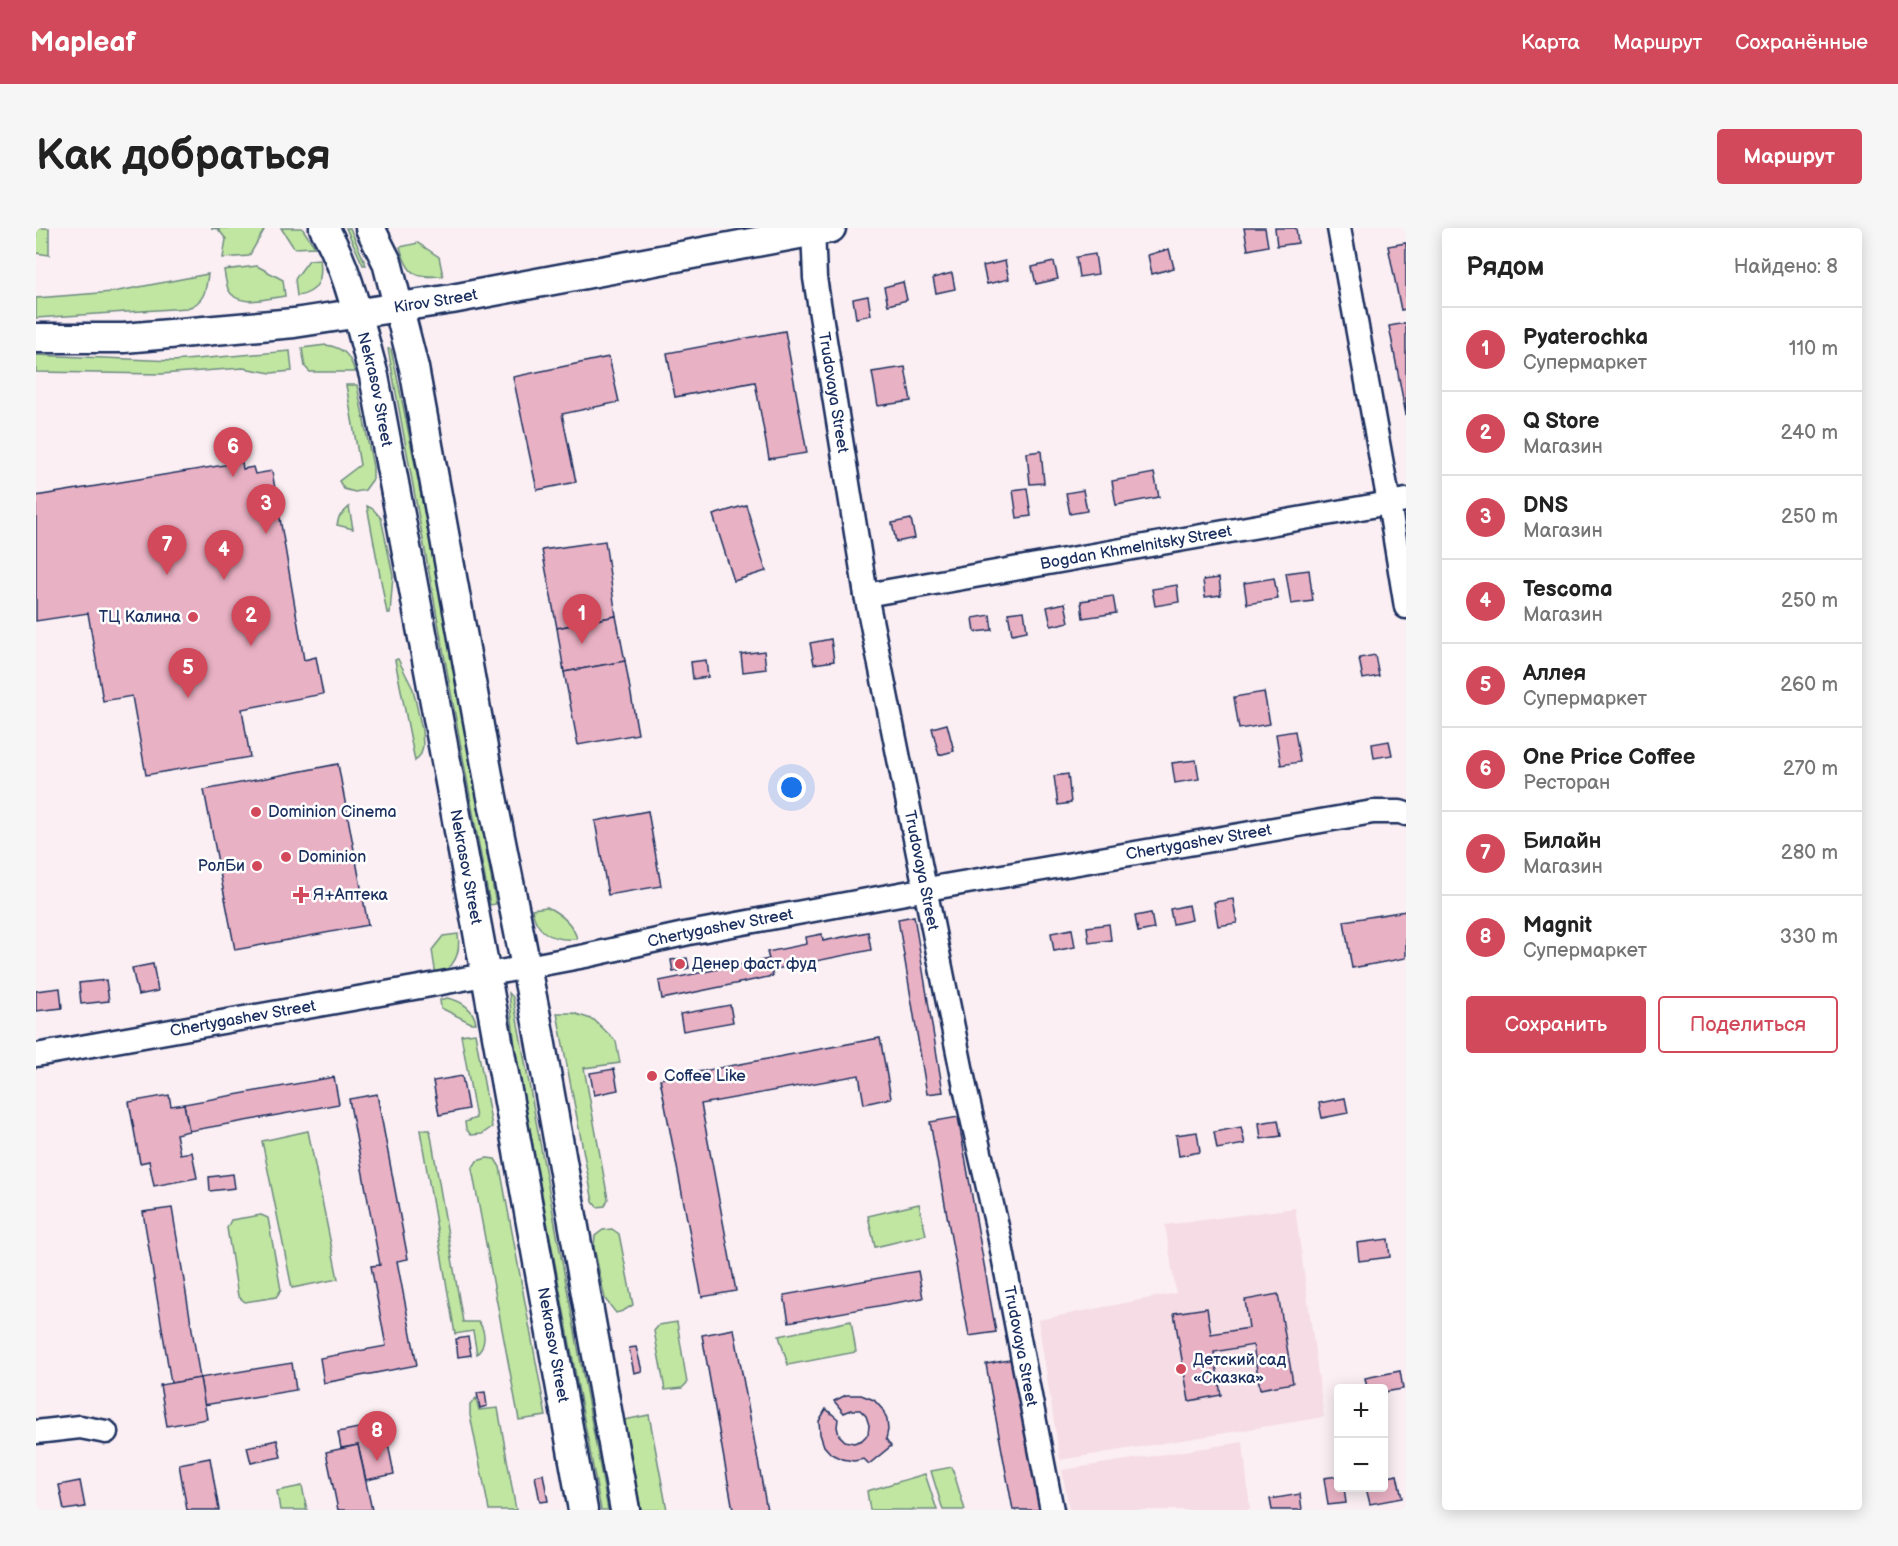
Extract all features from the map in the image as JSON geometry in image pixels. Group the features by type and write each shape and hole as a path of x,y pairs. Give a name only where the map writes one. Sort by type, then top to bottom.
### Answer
{"main road":[{"name":"Nekrasov Street","path":"324,228 335,250 374,376 583,1510"},
{"path":"370,228 387,262 414,368 491,792 536,1017 625,1510"},
{"name":"Kirov Street","path":"36,338 136,338 294,323 452,299 819,229"}],"street":[{"path":"1339,228 1398,501 1406,607"},
{"name":"Trudovaya Street","path":"819,229 815,278 867,595 966,1092 1001,1245 1052,1510"},
{"name":"Bogdan Khmelnitsky Street","path":"867,595 1398,501"},
{"name":"Chertygashev Street","path":"36,1055 486,975 689,933 927,889 1372,812 1406,814"},
{"path":"36,1432 80,1427 106,1432"}],"shaded area":[{"name":"Детский сад «Сказка»","path":"1295,1208 1324,1417 1060,1460 1038,1320 1176,1293 1165,1225"},
{"path":"1243,1442 1250,1510 1069,1510 1062,1470"}],"green space":[{"path":"36,228 49,228 49,255 36,253"},
{"path":"211,228 262,228 264,230 249,256 223,258 226,239 218,229"},
{"path":"281,228 302,228 315,247 294,248"},
{"path":"346,228 350,228 366,265 363,265"},
{"path":"418,243 439,257 443,276 419,275 409,269 400,247"},
{"path":"320,259 321,272 318,284 310,292 297,296 295,279 309,260"},
{"path":"257,266 283,280 285,296 246,301 232,295 228,289 224,270"},
{"path":"208,274 201,300 187,308 36,318 36,298 113,292"},
{"path":"326,345 345,353 355,372 310,372 305,367 302,348"},
{"path":"388,349 391,349 420,487 496,904 490,905"},
{"path":"290,351 292,371 271,373 243,368 161,374 36,372 36,355 173,361"},
{"path":"346,385 357,385 373,467 373,479 365,490 355,492 344,489 339,481 360,465"},
{"path":"367,506 381,518 393,575 390,613 387,613"},
{"path":"349,507 353,529 337,525 339,517"},
{"path":"398,659 413,689 422,730 423,746 421,754 415,761 395,660"},
{"path":"547,907 566,920 573,928 577,939 553,937 537,925 532,909"},
{"path":"458,934 455,959 448,968 436,976 432,950 443,936"},
{"path":"509,993 513,997 608,1510 601,1510 516,1055"},
{"path":"447,998 466,1006 476,1023 471,1023 441,1008 440,1000"},
{"path":"557,1013 573,1013 594,1020 616,1041 620,1063 584,1068 608,1199 605,1206 597,1207 593,1202"},
{"path":"475,1033 492,1127 482,1134 471,1135 466,1129 465,1122 476,1118 461,1035"},
{"path":"420,1130 430,1130 463,1322 479,1322 483,1330 483,1343 477,1354 473,1331 455,1334"},
{"path":"308,1131 338,1279 292,1288 262,1141"},
{"path":"487,1158 495,1159 500,1167 546,1416 519,1420 472,1169 477,1161"},
{"path":"919,1204 926,1235 875,1247 868,1216"},
{"path":"261,1215 268,1218 281,1290 276,1297 245,1302 238,1296 227,1228 231,1220"},
{"path":"612,1229 619,1234 633,1305 616,1313 605,1299 594,1247 595,1236 603,1230"},
{"path":"851,1321 856,1352 788,1365 779,1336"},
{"path":"677,1322 687,1383 682,1388 665,1390 654,1331 659,1325"},
{"path":"476,1398 479,1410 498,1408 516,1510 489,1510 470,1415 470,1405"},
{"path":"649,1415 667,1510 641,1510 624,1420"},
{"path":"952,1467 965,1510 943,1510 931,1471"},
{"path":"925,1474 937,1510 870,1510 867,1491"},
{"path":"302,1486 307,1510 280,1510 277,1491"}],"building":[{"path":"1244,228 1265,228 1268,246 1248,250"},
{"path":"1275,228 1296,228 1298,243 1277,246"},
{"path":"1406,243 1406,309 1401,310 1388,246"},
{"path":"1169,249 1174,268 1152,274 1148,255"},
{"path":"1095,254 1098,274 1079,277 1076,257"},
{"path":"1005,261 1009,279 987,284 983,266"},
{"path":"1054,262 1058,279 1036,284 1032,267"},
{"path":"952,273 955,289 936,293 933,278"},
{"path":"903,282 907,300 888,305 884,287"},
{"path":"868,296 871,315 856,318 853,299"},
{"path":"1406,323 1406,415 1389,326"},
{"path":"785,331 807,453 769,459 755,382 675,397 667,353"},
{"path":"609,357 619,402 562,414 576,482 537,490 513,377"},
{"path":"905,367 911,401 878,406 872,372"},
{"path":"1041,451 1044,483 1030,484 1027,453"},
{"name":"ТЦ Калина","path":"242,462 243,469 253,467 255,474 272,471 304,660 316,657 323,694 242,709 250,757 146,775 132,696 103,701 88,613 36,621 36,496"},
{"path":"1154,473 1159,497 1116,505 1112,481"},
{"path":"1027,488 1031,516 1017,518 1013,490"},
{"path":"1083,490 1087,511 1070,514 1066,493"},
{"path":"746,505 766,571 734,581 713,515"},
{"path":"911,519 915,538 896,542 892,523"},
{"path":"605,541 616,616 557,628 542,550"},
{"path":"1309,570 1313,601 1291,604 1286,573"},
{"path":"1219,578 1221,595 1205,597 1203,580"},
{"path":"1274,578 1278,599 1247,604 1244,583"},
{"path":"1177,585 1179,602 1155,606 1152,589"},
{"path":"1113,596 1116,613 1083,618 1081,601"},
{"path":"1065,603 1069,622 1051,626 1047,607"},
{"path":"1024,611 1027,631 1012,634 1008,613"},
{"path":"990,615 992,630 975,632 973,618"},
{"path":"616,616 625,661 564,672 557,628"},
{"path":"831,639 834,661 814,664 810,643"},
{"path":"764,651 766,669 743,672 741,654"},
{"path":"1375,655 1379,676 1363,679 1359,658"},
{"path":"706,660 708,677 693,679 691,662"},
{"path":"625,661 638,734 578,745 564,672"},
{"path":"1264,692 1270,724 1239,729 1234,697"},
{"path":"947,724 954,751 939,755 932,728"},
{"path":"1295,731 1300,762 1281,765 1276,734"},
{"path":"1389,741 1392,755 1374,758 1372,744"},
{"path":"1196,760 1199,779 1175,783 1172,763"},
{"name":"Dominion","path":"338,764 368,925 235,950 204,790"},
{"path":"1068,774 1071,803 1058,805 1054,776"},
{"path":"648,811 661,886 608,895 595,821"},
{"path":"1233,899 1237,923 1218,926 1214,902"},
{"path":"1189,905 1192,920 1173,924 1170,909"},
{"path":"1406,911 1406,958 1352,968 1344,921"},
{"path":"1151,913 1154,929 1138,932 1135,916"},
{"path":"914,916 943,1092 927,1094 898,919"},
{"path":"1109,924 1111,940 1089,943 1087,927"},
{"path":"1072,929 1075,947 1054,951 1051,933"},
{"path":"868,932 871,950 771,970 773,976 662,999 659,981 769,959 767,952 807,944 806,937 822,934 823,941"},
{"name":"Денер фаст фуд","path":"687,958 689,968 673,972 671,960"},
{"path":"153,964 158,991 138,995 132,968"},
{"path":"106,980 109,1001 81,1004 79,983"},
{"path":"60,988 62,1008 36,1011 36,991"},
{"path":"730,1005 733,1022 683,1031 680,1014"},
{"path":"880,1038 891,1098 864,1104 859,1075 701,1104 736,1291 702,1297 660,1079"},
{"path":"614,1069 618,1090 594,1095 590,1073"},
{"path":"462,1076 468,1109 439,1115 433,1081"},
{"path":"334,1077 339,1104 189,1131 184,1104"},
{"path":"377,1094 408,1259 397,1261 417,1365 324,1383 320,1358 386,1346 371,1266 380,1265 349,1099"},
{"path":"169,1095 171,1106 184,1104 189,1131 176,1134 180,1154 192,1152 197,1178 154,1186 149,1161 140,1163 129,1102"},
{"path":"1345,1098 1348,1113 1322,1118 1319,1103"},
{"path":"958,1117 996,1332 969,1336 930,1122"},
{"path":"1278,1120 1281,1136 1261,1139 1259,1123"},
{"path":"1241,1127 1245,1144 1217,1149 1214,1132"},
{"path":"1197,1132 1200,1152 1179,1156 1176,1135"},
{"path":"233,1174 235,1188 210,1191 209,1177"},
{"path":"172,1208 200,1378 171,1383 143,1212"},
{"path":"1388,1239 1390,1257 1359,1261 1357,1243"},
{"path":"918,1271 923,1298 789,1322 784,1295"},
{"path":"1278,1294 1293,1383 1260,1389 1253,1345 1214,1352 1221,1395 1189,1401 1174,1313 1207,1308 1211,1334 1249,1328 1245,1300"},
{"path":"734,1329 767,1510 733,1510 702,1335"},
{"path":"468,1337 471,1355 458,1357 456,1339"},
{"path":"636,1347 642,1371 634,1373 629,1348"},
{"path":"1014,1359 1042,1510 1013,1510 990,1387 986,1364"},
{"path":"292,1363 296,1390 204,1405 200,1378"},
{"path":"1400,1371 1403,1389 1388,1391 1388,1384 1366,1384 1365,1378"},
{"path":"200,1378 207,1419 167,1426 160,1385"},
{"path":"485,1392 487,1406 480,1408 477,1393"},
{"path":"846,1395 861,1395 874,1400 883,1410 887,1420 886,1439 891,1446 869,1464 864,1459 854,1461 831,1454 824,1446 820,1434 819,1421 826,1409 838,1419 839,1435 845,1441 854,1443 862,1440 868,1434 869,1425 866,1416 860,1410 844,1413 834,1401"},
{"path":"384,1423 394,1474 366,1480 358,1445 341,1448 338,1432"},
{"path":"277,1440 281,1457 251,1463 247,1447"},
{"path":"358,1445 372,1510 338,1510 326,1452"},
{"path":"210,1458 219,1510 187,1510 179,1464"},
{"path":"543,1474 548,1501 540,1502 535,1476"},
{"path":"1397,1475 1402,1498 1370,1504 1367,1492 1388,1492 1388,1477"},
{"path":"1334,1477 1334,1492 1345,1492 1346,1503 1328,1505 1324,1478"},
{"path":"80,1481 85,1507 64,1510 59,1485"},
{"path":"1300,1494 1302,1510 1272,1510 1270,1499"}],"place":[{"name":"One Price Coffee","path":"233,477"},
{"name":"DNS","path":"266,534"},
{"name":"Билайн","path":"167,575"},
{"name":"Tescoma","path":"224,580"},
{"name":"ТЦ Калина","path":"193,617"},
{"name":"Pyaterochka","path":"582,644"},
{"name":"Q Store","path":"251,646"},
{"name":"Аллея","path":"188,698"},
{"name":"Dominion Cinema","path":"256,812"},
{"name":"Dominion","path":"286,857"},
{"name":"РолБи","path":"257,866"},
{"name":"Я+Аптека","path":"301,895"},
{"name":"Денер фаст фуд","path":"680,964"},
{"name":"Coffee Like","path":"652,1076"},
{"name":"Детский сад «Сказка»","path":"1181,1369"},
{"name":"Magnit","path":"377,1461"}]}
